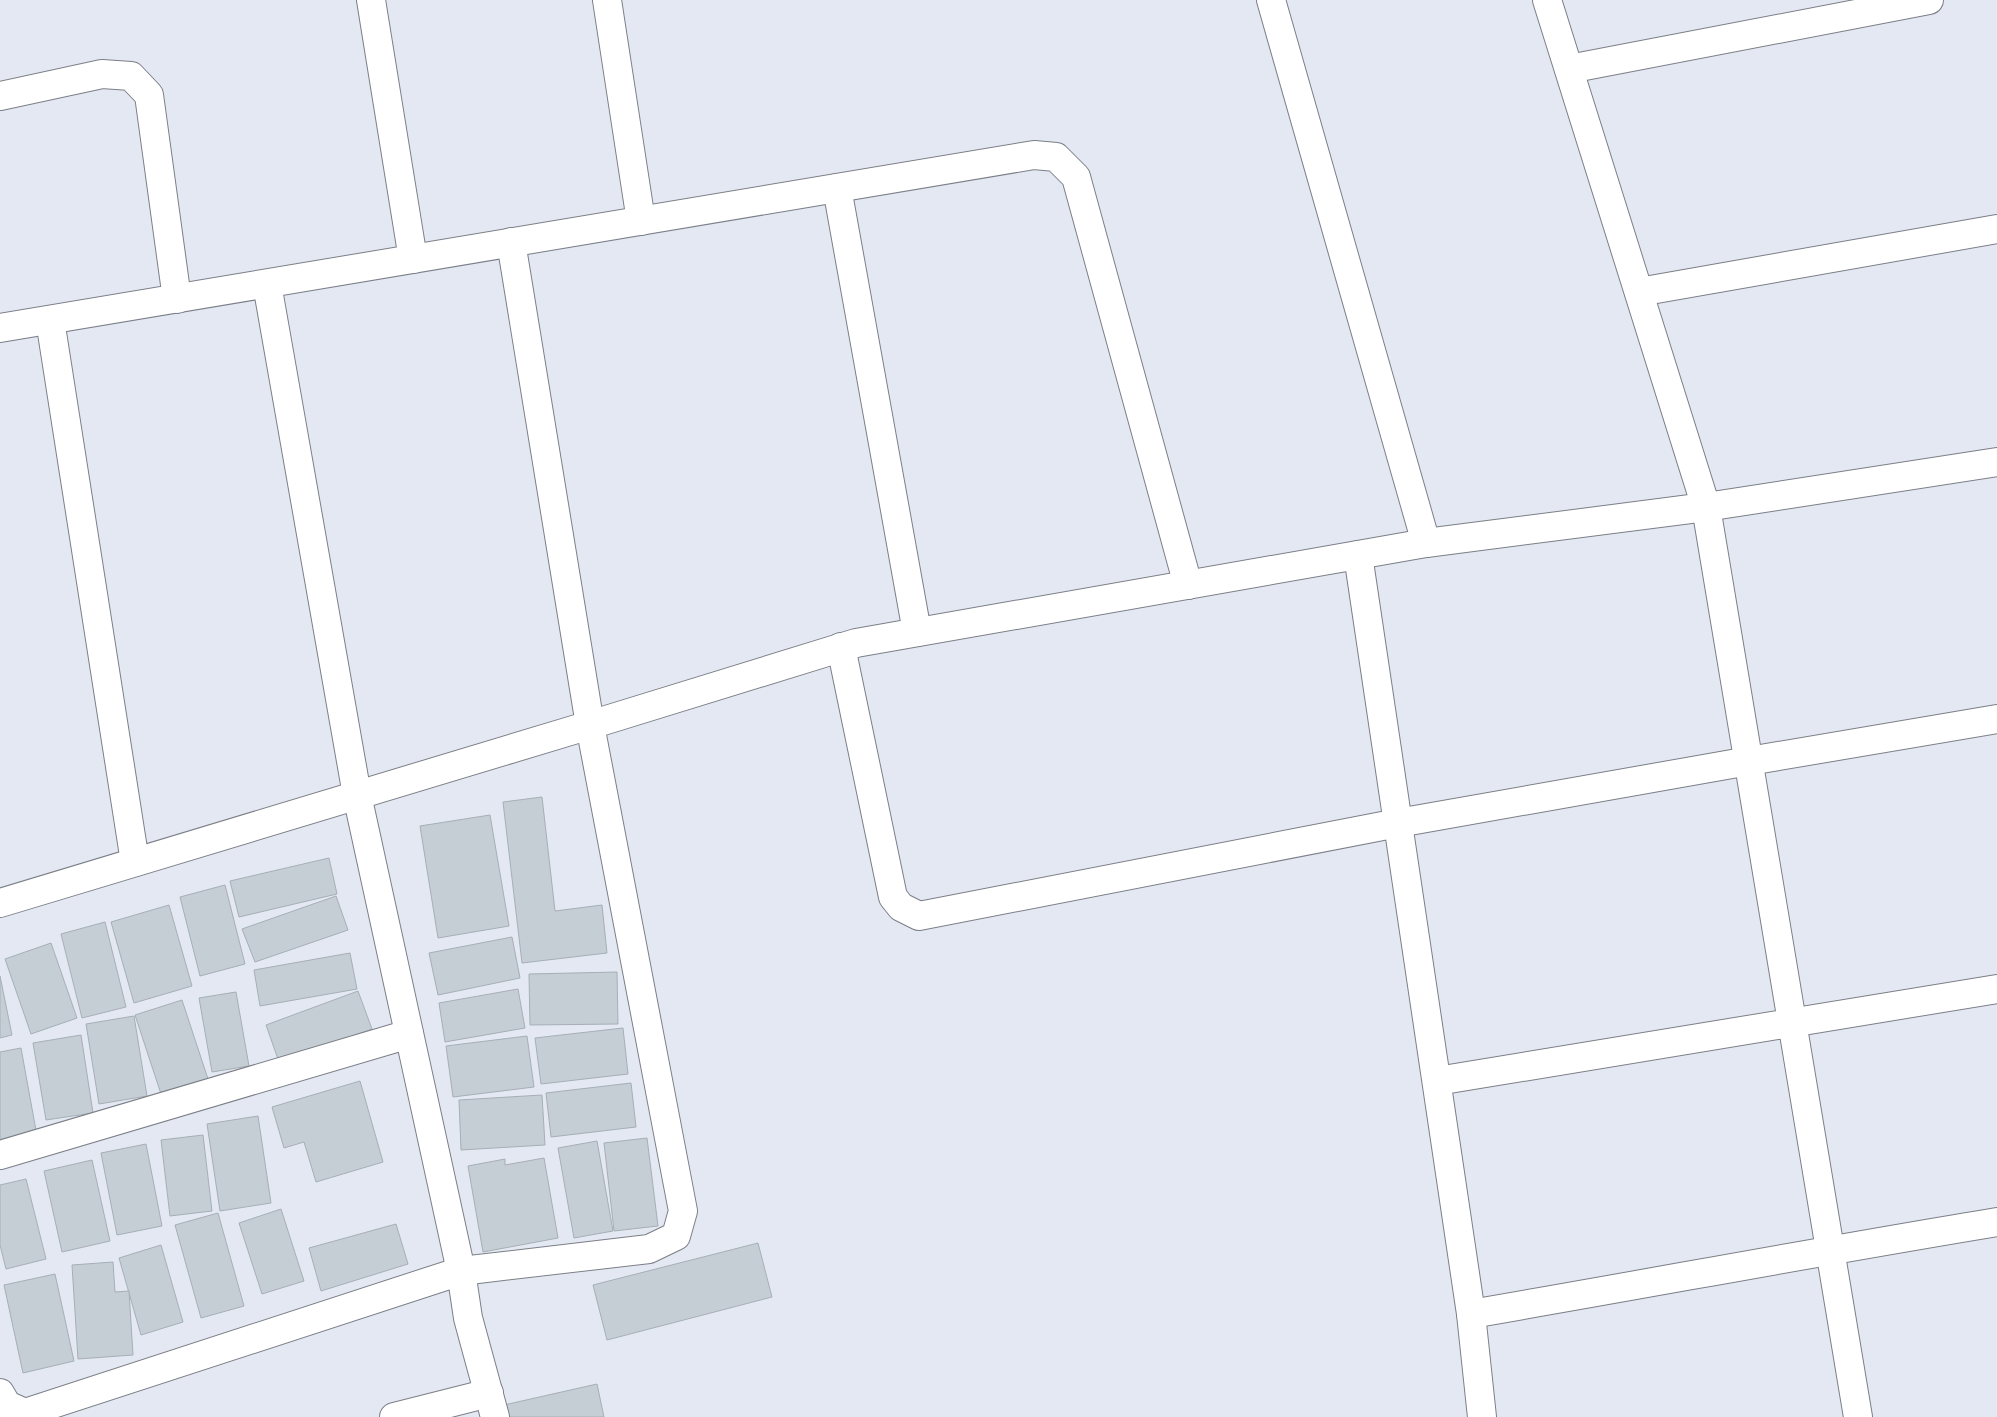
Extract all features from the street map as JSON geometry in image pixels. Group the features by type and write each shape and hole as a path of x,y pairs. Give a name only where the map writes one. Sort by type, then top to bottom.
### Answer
{"street":[{"path":"371,0 413,259"},
{"path":"607,0 641,221"},
{"path":"1272,0 1426,543"},
{"path":"1547,0 1640,292 1706,508 1858,1417"},
{"path":"1569,70 1929,0"},
{"path":"0,96 102,74 131,76 149,95 177,299"},
{"path":"0,328 1034,155 1056,157 1076,177 1188,585"},
{"path":"837,188 917,632"},
{"path":"1640,292 1997,229"},
{"path":"0,1393 7,1405 25,1413 460,1271 649,1250 676,1236 683,1211 590,725 512,242"},
{"path":"267,284 357,795 460,1271 468,1318 492,1405 394,1417"},
{"path":"50,320 135,862"},
{"path":"0,903 590,725 841,647 1426,543 1706,508 1997,462"},
{"path":"1358,555 1471,1314 1482,1417"},
{"path":"841,647 893,897 901,907 919,916 1398,823 1748,760 1997,719"},
{"path":"1437,1081 1997,989"},
{"path":"0,1156 409,1034"},
{"path":"1471,1314 1649,1284 1830,1249 1997,1222"}],"building":[{"path":"542,797 555,911 602,905 607,953 522,963 503,802"},
{"path":"490,815 509,926 438,938 420,826"},
{"path":"329,858 337,894 239,917 230,881"},
{"path":"225,885 245,964 200,976 180,897"},
{"path":"336,896 348,930 255,962 242,929"},
{"path":"169,905 192,986 134,1003 111,922"},
{"path":"105,922 126,1007 82,1018 61,934"},
{"path":"512,937 520,978 438,995 429,953"},
{"path":"51,943 77,1018 31,1034 5,959"},
{"path":"350,953 357,989 260,1006 254,970"},
{"path":"617,972 618,1024 530,1025 529,974"},
{"path":"0,976 12,1035 0,1038"},
{"path":"518,989 525,1028 445,1042 439,1003"},
{"path":"358,991 372,1029 279,1062 266,1025"},
{"path":"236,992 249,1066 212,1072 199,998"},
{"path":"182,1000 208,1079 161,1094 135,1015"},
{"path":"134,1016 147,1096 99,1104 86,1024"},
{"path":"623,1028 628,1074 541,1084 535,1038"},
{"path":"81,1035 93,1113 46,1120 33,1043"},
{"path":"527,1036 534,1087 453,1097 446,1046"},
{"path":"21,1048 37,1136 0,1143 0,1052"},
{"path":"360,1081 383,1162 316,1182 304,1142 284,1148 272,1107"},
{"path":"631,1083 636,1127 551,1137 546,1093"},
{"path":"542,1095 545,1145 461,1150 459,1100"},
{"path":"258,1116 271,1203 220,1211 207,1124"},
{"path":"203,1135 212,1211 170,1216 161,1140"},
{"path":"647,1138 658,1226 614,1231 604,1143"},
{"path":"597,1141 613,1231 574,1238 558,1148"},
{"path":"146,1144 162,1226 117,1235 101,1153"},
{"path":"544,1158 558,1238 483,1252 468,1166 505,1159 505,1165"},
{"path":"92,1160 110,1241 62,1252 44,1171"},
{"path":"26,1179 46,1259 6,1269 0,1245 0,1185"},
{"path":"281,1209 304,1281 262,1294 239,1223"},
{"path":"218,1213 244,1306 201,1318 175,1225"},
{"path":"396,1224 408,1264 321,1291 309,1248"},
{"path":"758,1243 772,1297 607,1340 593,1285"},
{"path":"161,1245 183,1322 141,1335 119,1258"},
{"path":"113,1262 115,1292 129,1291 133,1355 78,1359 72,1265"},
{"path":"55,1274 74,1361 23,1373 4,1285"},
{"path":"597,1384 604,1417 507,1417 504,1405"}]}
